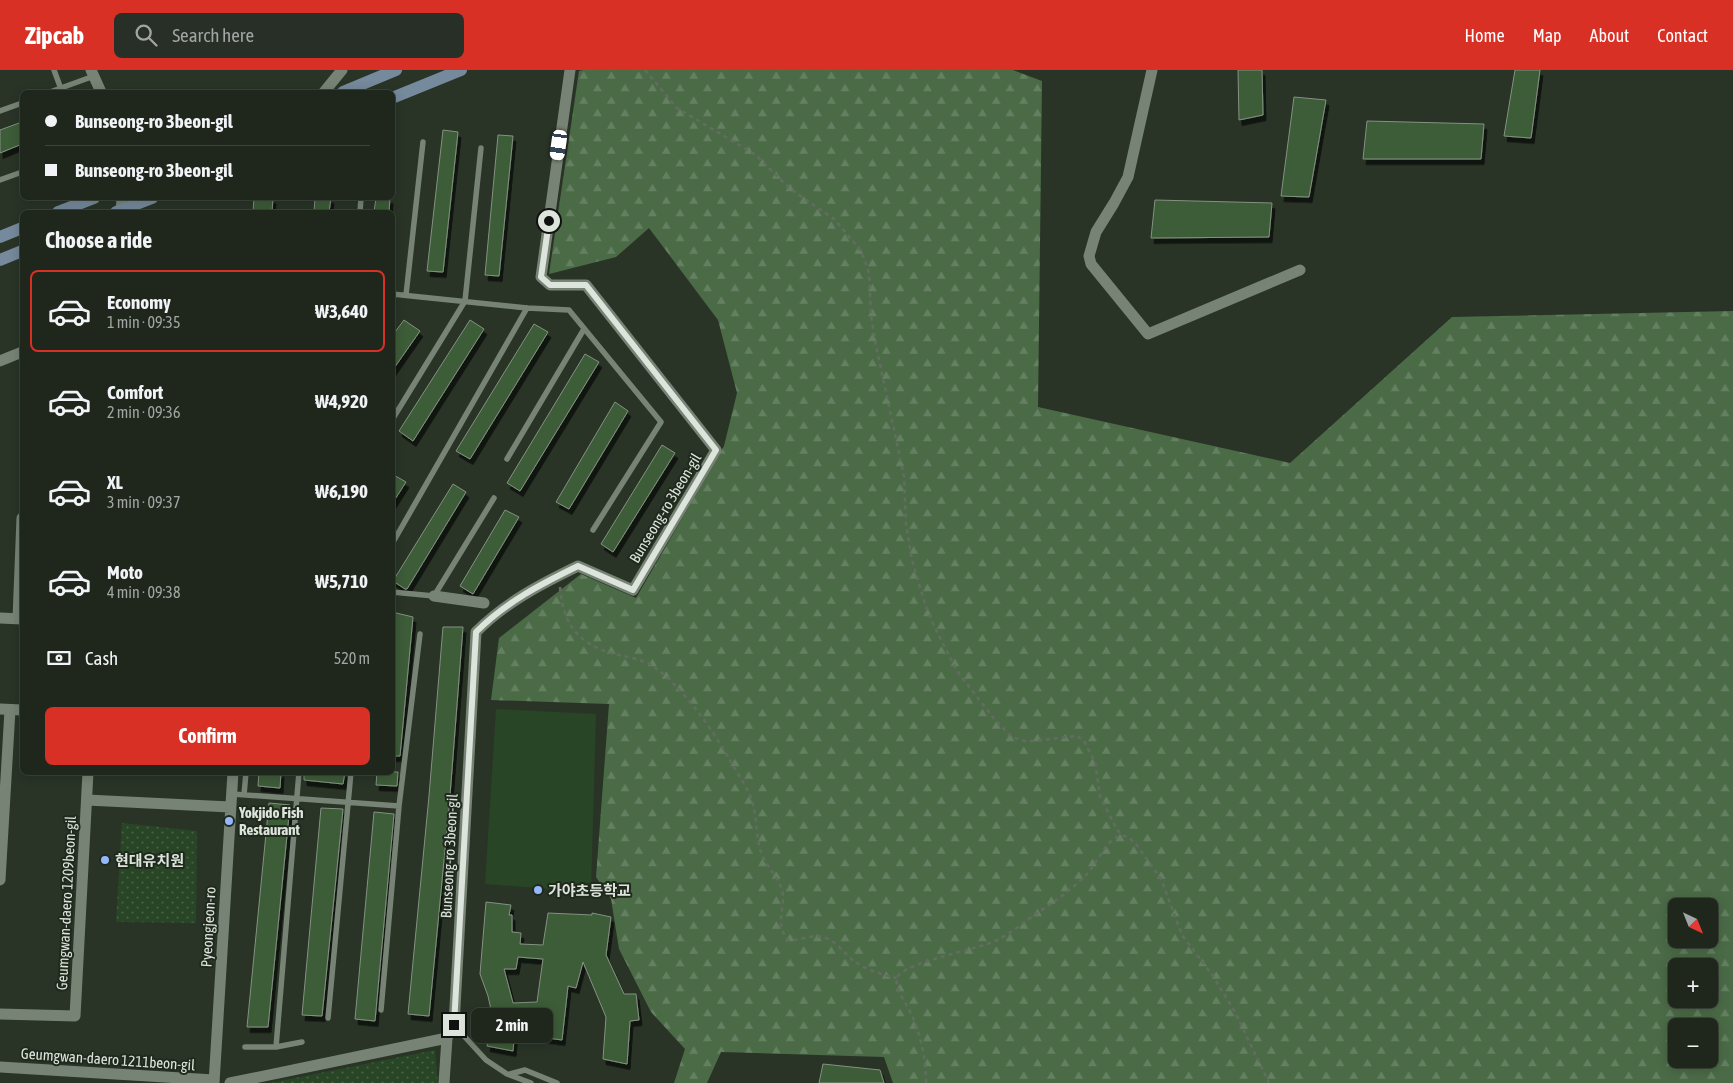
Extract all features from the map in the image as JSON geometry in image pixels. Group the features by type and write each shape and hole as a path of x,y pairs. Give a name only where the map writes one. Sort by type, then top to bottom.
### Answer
{"main road":[{"path":"347,90 375,74 396,70"},
{"path":"395,97 460,70"},
{"path":"63,210 89,200"},
{"path":"120,208 146,200"},
{"path":"0,237 20,229"},
{"path":"0,260 20,252"}],"street":[{"path":"326,90 342,70"},
{"name":"Bunseong-ro 3beon-gil","path":"444,1083 447,1038 454,1025 476,632 500,610 533,588 578,566 633,590 716,450 586,285 550,285 541,277 570,70"},
{"path":"1152,70 1128,177 1096,232 1089,256 1091,264 1148,334 1300,270"},
{"path":"93,73 100,90"},
{"path":"0,362 20,353"},
{"path":"434,596 484,603"},
{"path":"0,618 20,619"},
{"path":"0,880 5,709 20,710"},
{"path":"87,800 88,775"},
{"name":"Pyeongjeon-ro","path":"214,1082 230,807 238,794 234,775"},
{"name":"Geumgwan-daero 1209beon-gil","path":"0,1014 75,1016 87,800 230,807"},
{"path":"230,1083 447,1038"},
{"name":"Geumgwan-daero 1211beon-gil","path":"0,1067 214,1082"}],"lane":[{"path":"54,70 61,89"},
{"path":"57,90 93,73"},
{"path":"0,111 20,104"},
{"path":"406,295 424,142"},
{"path":"395,415 465,302 481,148"},
{"path":"0,180 20,173"},
{"path":"395,294 527,308 569,310 661,422 592,530"},
{"path":"395,539 527,308"},
{"path":"507,459 584,329"},
{"path":"395,592 434,596 494,498"},
{"path":"381,1010 399,806 420,634"},
{"path":"245,775 238,794 399,806"},
{"path":"276,1046 299,775"},
{"path":"328,1018 351,775"},
{"path":"454,1025 486,1060 508,1074 530,1083"},
{"path":"244,1047 276,1046 302,1042"},
{"path":"508,1074 525,1070 557,1083"}],"path":[{"path":"645,70 677,108 756,154 789,188 834,219 857,246 869,272 871,315 876,346 904,476 906,524 912,560 920,589 935,628 957,671 995,720 1012,737 1024,741 1032,741 1077,736 1084,742 1094,762 1098,788 1104,806 1121,835 1128,837 1136,844 1161,879 1182,935 1214,976 1235,1012 1269,1083"},
{"path":"560,574 561,604 566,619 573,631 599,648 645,662 660,672 671,681 696,709 718,741 752,799 760,850 782,891 780,919 783,934 788,940 798,941 822,937 831,940 861,965 897,978"},
{"path":"897,978 906,970 918,965 951,954 985,946 1005,936 1075,886 1092,869 1110,842 1121,835"},
{"path":"897,978 898,987 914,1021 922,1048 926,1068 926,1083"}],"green space":[{"path":"1013,70 1042,81 1038,407 1290,463 1452,317 1733,311 1733,1083 893,1083 884,1057 721,1052 707,1083 674,1083 685,1049 651,1012 619,949 611,899 596,877 609,704 491,700 499,638 581,574 636,598 724,446 737,393 718,320 649,228 616,257 549,274 579,71"},
{"path":"496,709 596,714 591,892 485,884"},
{"path":"122,823 197,831 196,923 116,922"},
{"path":"435,1050 438,1083 270,1083"}],"building":[{"path":"1238,70 1262,70 1263,115 1239,120"},
{"path":"1515,70 1540,70 1531,138 1504,136"},
{"path":"1294,97 1326,100 1309,197 1281,196"},
{"path":"1367,121 1484,124 1481,159 1363,159"},
{"path":"20,123 20,145 0,153 0,130"},
{"path":"443,130 458,132 443,272 427,271"},
{"path":"498,135 513,136 499,276 485,275"},
{"path":"254,200 273,200 272,210 253,210"},
{"path":"315,200 331,200 329,210 314,210"},
{"path":"376,200 390,200 389,210 374,210"},
{"path":"1155,200 1272,203 1269,237 1151,238"},
{"path":"404,320 420,331 395,367 395,332"},
{"path":"470,320 484,329 413,441 399,431"},
{"path":"534,324 548,332 470,459 456,451"},
{"path":"585,354 599,362 520,491 507,483"},
{"path":"615,402 628,411 569,509 556,502"},
{"path":"662,445 675,453 613,552 601,544"},
{"path":"395,476 406,482 395,499"},
{"path":"453,484 466,492 407,589 395,582 395,578"},
{"path":"505,510 519,517 473,594 460,586"},
{"path":"395,613 413,617 400,756 395,756"},
{"path":"443,627 463,627 449,808 429,1016 408,1014"},
{"path":"395,772 398,772 397,786 376,785 377,775 395,775"},
{"path":"259,775 281,775 280,788 258,786"},
{"path":"304,775 344,775 343,784 304,780"},
{"path":"269,803 290,805 268,1027 247,1027"},
{"path":"321,808 343,809 322,1016 302,1015"},
{"path":"374,812 394,814 375,1021 355,1019"},
{"path":"486,902 511,905 509,915 512,915 512,932 521,933 520,944 543,945 548,913 592,915 592,913 611,917 606,955 624,994 636,994 639,1020 630,1021 627,1064 603,1059 606,1017 583,962 576,988 568,986 562,1040 541,1037 543,1028 515,1029 513,1051 487,1046 492,1025 492,1014 480,974","holes":["518,957 543,959 537,1002 513,1003 504,969 516,969"]},
{"path":"823,1064 880,1070 884,1083 819,1083"}],"place":[{"name":"Yokjido Fish Restaurant","path":"229,821"},
{"name":"현대유치원","path":"105,860"},
{"name":"가야초등학교","path":"538,890"}],"route":[{"path":"454,1025 476,632 492,616 533,588 578,566 633,590 716,450 586,285 550,285 541,277 549,221"}]}
